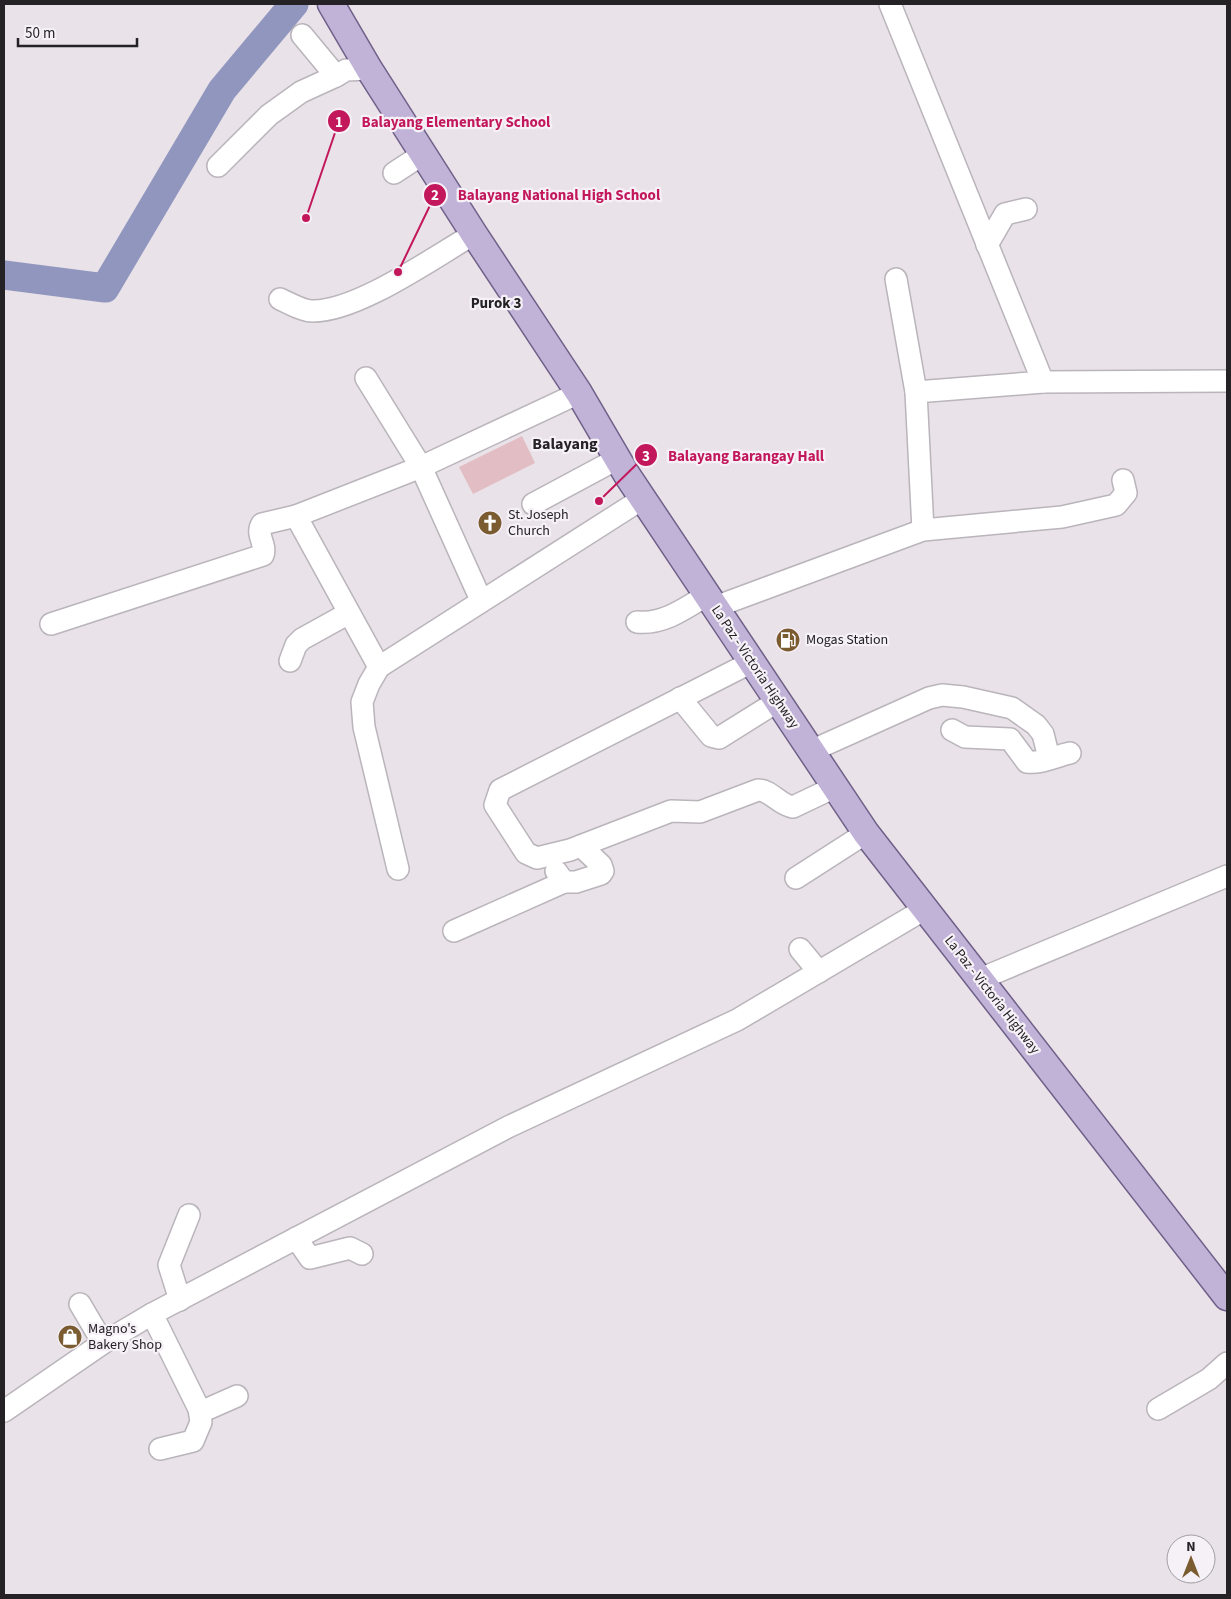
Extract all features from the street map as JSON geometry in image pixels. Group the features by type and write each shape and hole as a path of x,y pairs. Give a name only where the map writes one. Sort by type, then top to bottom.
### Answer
{"main road":[{"name":"La Paz - Victoria Highway","path":"332,4 369,69 474,234 579,393 642,499 866,834 1227,1298"}],"street":[{"path":"890,4 1043,382"},
{"path":"302,35 336,76"},
{"path":"218,166 270,115 301,92 346,70 369,69"},
{"path":"394,174 423,154"},
{"path":"987,245 1005,214 1026,209"},
{"path":"280,299 311,311 340,307 362,298 474,234"},
{"path":"896,279 916,392 923,530"},
{"path":"366,378 421,467 482,600"},
{"path":"916,392 1043,382 1227,381"},
{"path":"51,624 263,555 265,550 259,533 262,524 296,516 421,467 579,393"},
{"path":"533,504 617,459"},
{"path":"637,622 649,623 669,617 711,601 923,530 1062,517 1116,505 1126,493 1123,480"},
{"path":"398,869 364,727 362,702 369,684 379,667 642,499"},
{"path":"296,516 379,667"},
{"path":"290,660 296,645 302,639 349,613"},
{"path":"752,662 500,790 495,805 526,852 537,858 581,846 671,811 700,812 758,790 764,790 786,806 793,807 835,787"},
{"path":"811,751 929,698 942,695 1012,708 1036,725 1060,755 1037,764 1027,762 1010,739 964,737 952,730"},
{"path":"680,698 711,736 715,738 719,738 778,701"},
{"path":"796,878 866,834"},
{"path":"454,931 564,882 576,882 601,874 603,871 601,865 581,846"},
{"path":"546,856 564,882"},
{"path":"980,979 1227,876"},
{"path":"4,1411 103,1343 152,1314 508,1128 737,1020 925,908"},
{"path":"800,949 819,972"},
{"path":"180,1300 168,1265 189,1215"},
{"path":"296,1238 310,1258 350,1248 362,1254"},
{"path":"80,1304 103,1343"},
{"path":"152,1314 199,1409 201,1422 193,1441 160,1450"},
{"path":"1158,1409 1209,1379 1227,1363"},
{"path":"199,1409 203,1410 237,1396"}],"shaded area":[{"path":"522,436 535,463 473,494 459,467"}],"waterway":[{"path":"4,275 105,288 222,90 294,4"}],"place":[{"name":"Balayang Elementary School","path":"306,218"},
{"name":"Balayang National High School","path":"398,272"},
{"name":"Balayang Barangay Hall","path":"599,501"},
{"name":"St. Joseph Church","path":"490,523"},
{"name":"Mogas Station","path":"788,640"},
{"name":"Magno's Bakery Shop","path":"70,1337"}],"district":[{"name":"Purok 3","path":"496,303"},
{"name":"Balayang","path":"565,444"}]}
